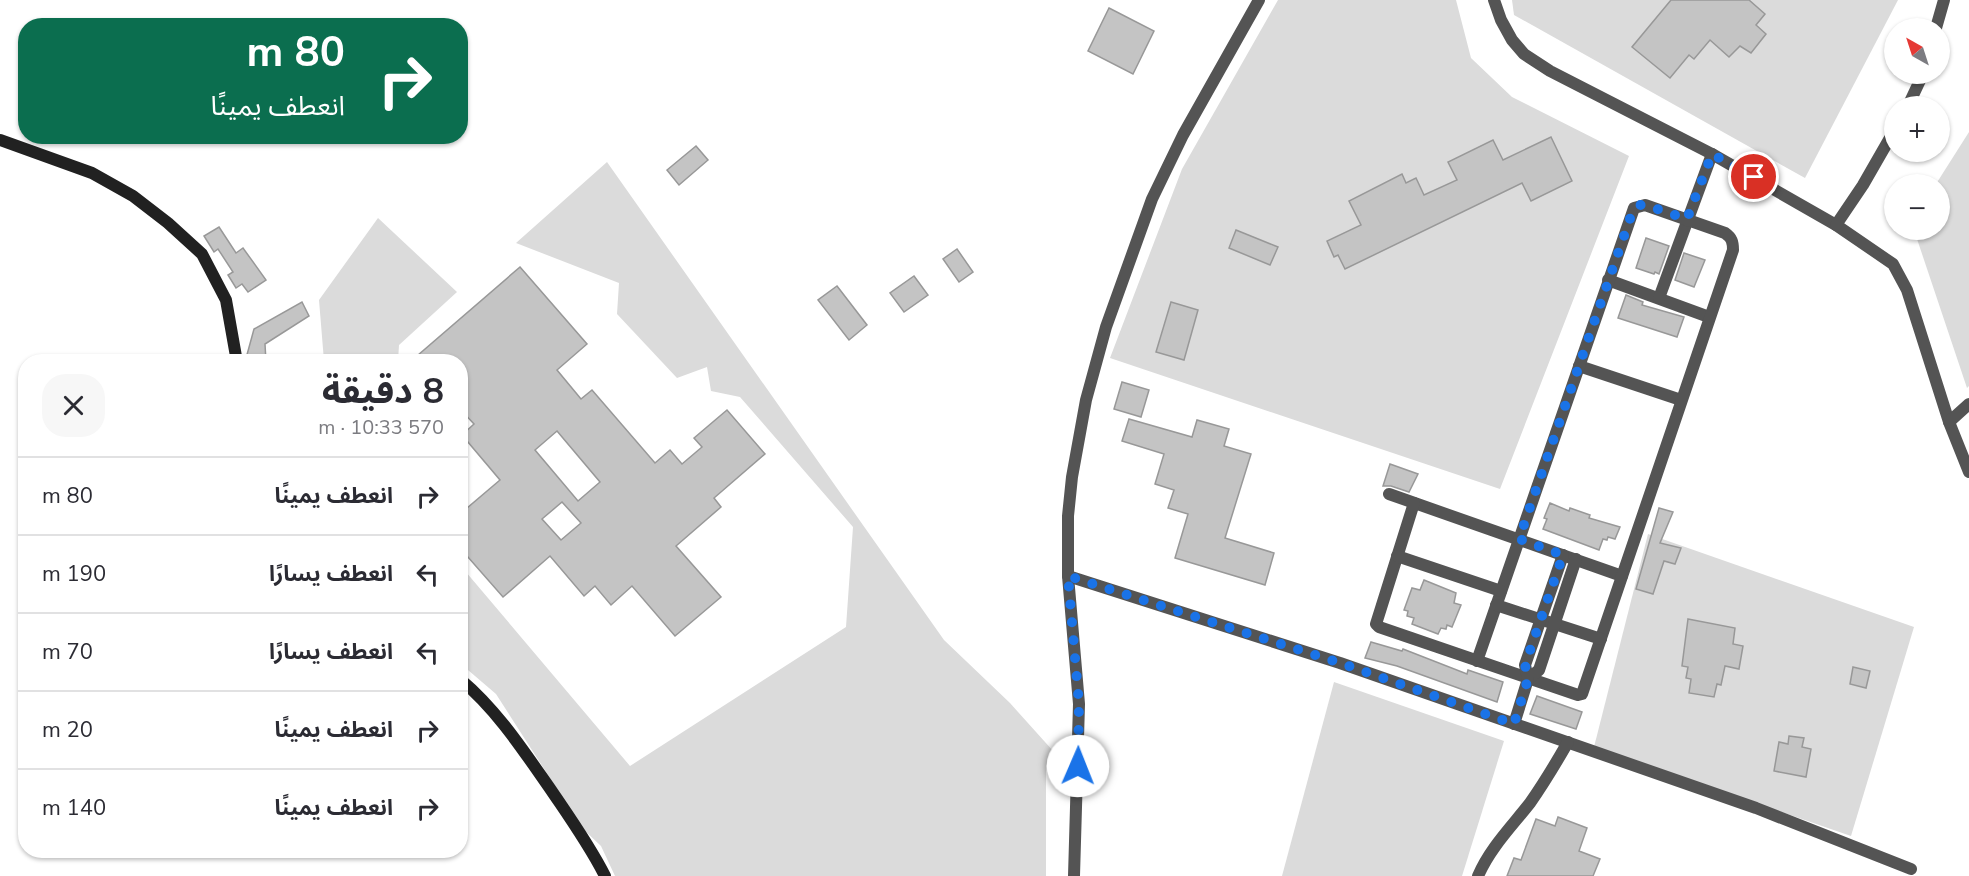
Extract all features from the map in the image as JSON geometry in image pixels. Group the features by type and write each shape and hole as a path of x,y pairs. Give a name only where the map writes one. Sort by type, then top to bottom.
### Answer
{"street":[{"path":"1074,876 1079,704 1068,576 1068,516 1072,477 1086,400 1106,327 1152,199 1183,135 1259,0"},
{"path":"1494,0 1501,20 1512,40 1524,54 1550,71 1712,154 1836,225 1893,264 1907,290 1949,422 1969,472"},
{"path":"1939,18 1944,0"},
{"path":"0,140 93,173 133,196 168,223 202,254 226,300 236,354"},
{"path":"1836,225 1884,148"},
{"path":"1659,298 1712,154"},
{"path":"1414,503 1376,624 1379,627 1528,679 1578,695 1582,694 1733,250 1733,242 1725,233 1687,219 1645,205 1634,208 1477,661"},
{"path":"1608,280 1709,317"},
{"path":"1579,366 1681,399"},
{"path":"1949,422 1969,404"},
{"path":"1389,494 1622,576"},
{"path":"1514,724 1528,679 1525,665 1563,555"},
{"path":"1397,556 1501,591"},
{"path":"1528,679 1539,670 1576,559"},
{"path":"1068,576 1340,663 1568,742 1756,808 1911,869"},
{"path":"1496,605 1601,639"},
{"path":"468,686 482,698 518,743 568,815 605,876"},
{"path":"1478,876 1496,844 1550,774 1568,742"}],"shaded area":[{"path":"1278,0 1456,0 1471,58 1512,97 1629,156 1500,489 1110,358 1182,169"},
{"path":"1512,0 1898,0 1889,18 1884,18 1884,27 1805,178 1514,15"},
{"path":"1969,132 1969,386 1967,388 1917,240 1950,240 1950,174 1942,174"},
{"path":"607,162 944,640 1010,703 1054,752 1046,766 1046,876 615,876 601,846 582,828 496,694 468,670 468,574 630,766 846,627 853,527 740,397 711,391 707,367 677,378 617,314 619,283 516,243"},
{"path":"378,218 457,292 399,345 398,354 323,354 319,300"},
{"path":"1648,534 1914,627 1851,836 1594,747"},
{"path":"1334,682 1504,741 1462,876 1282,876"}],"building":[{"path":"1671,0 1749,0 1765,14 1756,25 1766,34 1751,53 1740,46 1729,57 1710,40 1694,59 1689,55 1670,78 1632,47"},
{"path":"1109,8 1154,31 1133,74 1088,51"},
{"path":"1551,137 1572,181 1531,201 1522,183 1345,269 1338,255 1334,257 1327,241 1361,225 1349,201 1402,174 1406,183 1416,178 1424,195 1457,180 1448,162 1493,140 1503,160"},
{"path":"696,146 708,160 679,185 667,170"},
{"path":"219,227 236,253 243,248 266,280 248,292 242,284 236,288 228,275 233,272 218,249 214,252 204,236"},
{"path":"1236,230 1278,247 1270,265 1229,248"},
{"path":"1646,238 1669,246 1659,274 1636,268"},
{"path":"957,249 973,272 959,282 943,259"},
{"path":"1684,253 1705,260 1694,287 1675,280"},
{"path":"520,267 587,344 557,370 581,399 592,390 655,463 670,450 682,464 702,447 694,438 727,410 765,454 714,498 721,507 676,546 721,597 675,636 632,586 611,605 595,586 584,596 550,556 503,597 468,557 468,507 500,480 468,442 468,430 474,424 468,418 468,354 419,354","holes":["557,431 600,482 578,501 535,450","562,502 581,523 561,540 542,519"]},
{"path":"914,276 928,295 904,312 890,293"},
{"path":"837,286 867,325 849,340 818,300"},
{"path":"1626,295 1643,302 1642,305 1684,317 1677,337 1618,318"},
{"path":"302,302 309,316 265,344 266,354 247,354 254,329"},
{"path":"1171,302 1198,310 1184,360 1156,352"},
{"path":"1122,382 1149,390 1141,417 1114,409"},
{"path":"1129,419 1192,437 1197,420 1229,429 1224,446 1251,454 1225,538 1274,553 1265,585 1175,558 1188,514 1168,508 1174,490 1155,484 1164,454 1122,441"},
{"path":"1390,464 1418,474 1409,492 1383,486"},
{"path":"1550,503 1620,527 1615,539 1608,537 1607,540 1603,539 1599,550 1543,529 1547,519 1544,518"},
{"path":"1659,508 1673,512 1660,543 1681,548 1675,564 1664,561 1653,594 1636,589"},
{"path":"1424,580 1456,593 1454,603 1461,605 1452,627 1447,625 1446,629 1441,628 1438,634 1412,624 1414,618 1407,616 1408,611 1404,610 1412,588 1420,590"},
{"path":"1688,619 1735,628 1733,644 1743,646 1739,669 1725,666 1721,685 1717,684 1714,697 1689,693 1691,679 1686,678 1688,667 1682,666"},
{"path":"1371,642 1402,651 1403,649 1467,674 1468,670 1503,682 1497,702 1397,666 1365,658"},
{"path":"1853,667 1870,671 1866,688 1850,684"},
{"path":"1537,696 1582,712 1576,729 1530,714"},
{"path":"1789,736 1804,738 1802,747 1811,749 1806,777 1774,771 1779,742 1788,744"},
{"path":"1558,817 1587,828 1579,851 1600,859 1593,876 1507,876 1514,858 1521,860 1536,819 1555,826"}],"route":[{"path":"1078,766 1079,704 1068,576 1340,663 1514,724 1528,679 1525,665 1563,555 1519,539 1634,208 1645,205 1687,219 1712,154 1754,177"}]}
